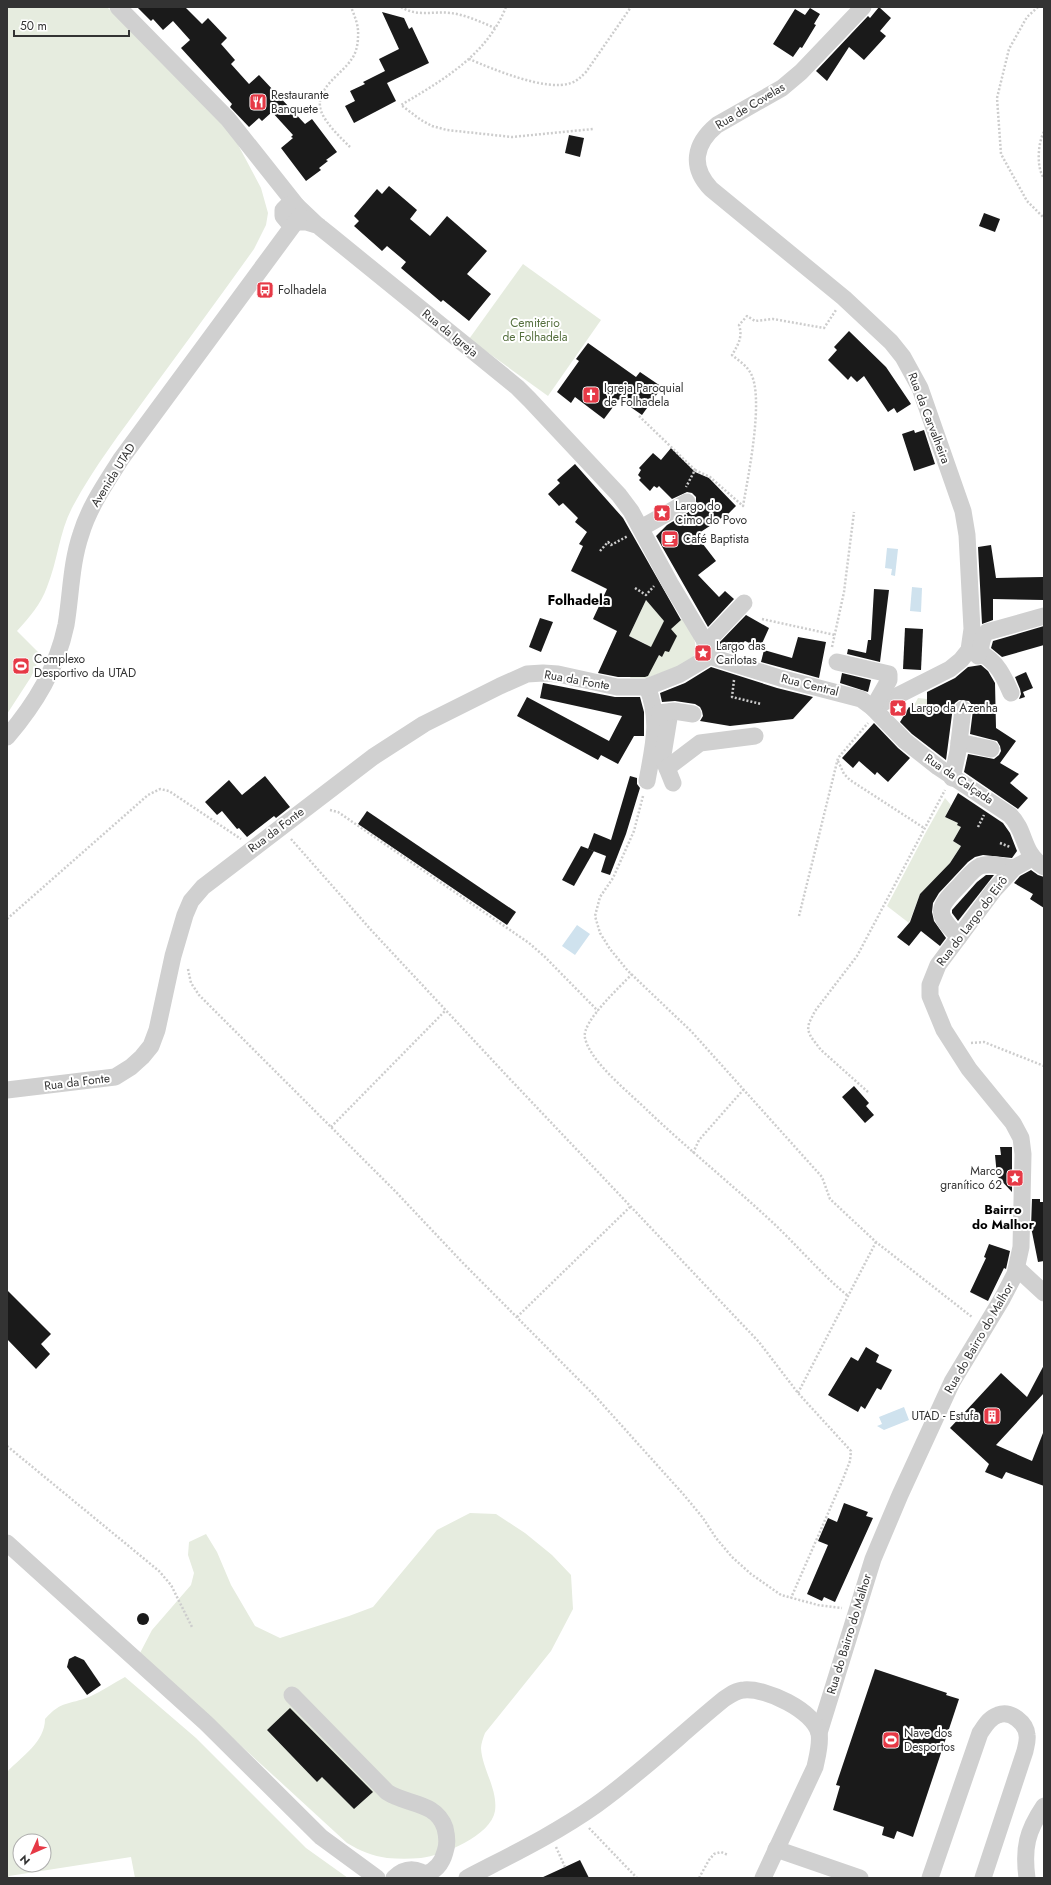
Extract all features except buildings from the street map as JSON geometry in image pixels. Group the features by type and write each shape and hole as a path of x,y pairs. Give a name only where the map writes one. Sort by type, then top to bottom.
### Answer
{"street":[{"path":"118,7 228,119 262,162 293,213"},
{"name":"Rua de Covelas","path":"722,198 702,180 698,172 697,162 700,145 711,130 717,125 782,88 801,72 863,7"},
{"name":"Rua da Carvalheira","path":"722,198 844,298 892,342 912,372 926,404 963,511 968,547 972,636 969,650 956,665"},
{"name":"Rua da Igreja","path":"293,213 306,222 319,226 521,391 624,500 641,528"},
{"name":"Avenida UTAD","path":"7,737 34,703 45,686 53,666 66,625 75,556 81,534 105,484 280,241 293,213"},
{"path":"680,506 641,528 661,567 709,649"},
{"path":"674,783 666,768 663,754 662,713 647,687 680,674 709,649 744,603"},
{"path":"875,710 956,665 976,658 980,653 982,637 987,632 1044,616"},
{"name":"Rua Central","path":"709,649 718,660 736,666 855,696 865,701 875,710"},
{"path":"980,653 990,659 998,667 1011,694"},
{"path":"834,656 889,674 889,680 875,710"},
{"name":"Rua da Fonte","path":"7,1090 115,1077 131,1067 151,1046 173,956 185,915 191,901 203,887 254,847 373,757 409,734 481,695 520,677 535,673 551,673 617,687 647,687"},
{"path":"952,778 959,742 963,709"},
{"name":"Rua da Calçada","path":"875,710 905,741 952,778 1013,817 1038,862"},
{"path":"662,713 693,714"},
{"path":"647,781 654,742 662,713"},
{"path":"666,768 700,743 754,736"},
{"path":"959,742 991,749"},
{"name":"Rua do Largo do Eirô","path":"930,996 930,985 938,965 994,890 1014,868 1038,862"},
{"path":"959,937 944,921 942,915 943,904 948,897 980,866 994,865 1014,868"},
{"name":"Rua do Bairro do Malhor","path":"763,1878 815,1767 818,1757 819,1733 873,1559 900,1495 952,1382 1002,1299 1017,1268 1021,1247 1021,1138 1013,1123 969,1069 957,1051 944,1030 930,996"},
{"path":"1017,1268 1044,1293"},
{"path":"7,1543 206,1723 317,1834 373,1875 397,1875 413,1869 427,1876 444,1858 447,1840 443,1823 428,1808 396,1798 386,1792 292,1695"},
{"path":"467,1878 545,1838 597,1804 733,1693 742,1690 763,1692 790,1704 809,1718 819,1733"},
{"path":"930,1878 980,1733 988,1721 998,1714 1006,1714 1016,1717 1023,1723 1028,1736 1025,1751 983,1878"},
{"path":"1027,1878 1025,1857 1027,1841 1034,1823 1044,1806"},
{"path":"776,1849 860,1878"}],"path":[{"path":"350,147 321,111 320,99 327,86 352,60 356,49 358,25 351,7"},
{"path":"401,7 415,13 449,13 462,15 495,28"},
{"path":"506,7 495,28 484,44 469,59 440,82 401,105 415,117 426,123 447,130 512,137 593,129"},
{"path":"469,59 497,71 538,82 561,85 571,83 580,79 586,72 631,7"},
{"path":"1038,7 1028,17 1009,49 998,98 1002,154 1027,201 1044,218"},
{"path":"1044,132 1041,138 1039,165 1040,172 1044,178"},
{"path":"639,416 695,470 710,477 743,506 753,437 755,396 750,371 732,355 740,340 741,332 739,325 747,316 755,321 773,318 824,328 844,298"},
{"path":"680,506 695,470"},
{"path":"834,656 835,635 844,592 854,512"},
{"path":"600,551 608,542 611,545 641,528"},
{"path":"635,588 646,595 661,567"},
{"path":"762,619 835,635"},
{"path":"736,666 732,697 761,704"},
{"path":"799,916 838,758 875,710"},
{"path":"838,758 840,766 847,777 924,828"},
{"path":"868,1092 821,1050 811,1037 808,1030 809,1023 815,1011 857,956 952,778"},
{"path":"647,781 634,830 613,878 600,897 595,916 600,933 610,949 632,974 691,1031 822,1177 830,1199 876,1242 985,1327"},
{"path":"7,919 148,795 156,790 169,791 254,847"},
{"path":"324,810 338,812 529,943 546,957 598,1011"},
{"path":"294,833 289,837 310,863 630,1207 759,1342 798,1393 851,1450 850,1461 843,1479 791,1598"},
{"path":"188,965 191,983 199,995 596,1397 684,1495 732,1557 781,1595 818,1605 856,1611"},
{"path":"632,974 598,1011 586,1027 584,1038 591,1051 606,1071 623,1089 693,1153 771,1220 819,1271 848,1296"},
{"path":"331,1127 446,1010"},
{"path":"957,1051 971,1043 984,1042 1044,1066"},
{"path":"693,1153 699,1140 744,1089"},
{"path":"517,1317 630,1207"},
{"path":"798,1393 876,1242"},
{"path":"7,1446 158,1571 170,1585 192,1627"},
{"path":"586,1824 637,1878"},
{"path":"554,1844 565,1867"},
{"path":"698,1878 714,1854 721,1852 728,1855"}],"green space":[{"path":"7,7 107,7 208,107 236,141 261,188 268,213 266,225 254,249 108,450 73,506 68,516 51,577 44,593 34,610 17,631 41,655 31,677 7,714"},
{"name":"Cemitério de Folhadela","path":"523,264 601,320 548,396 469,339"},
{"path":"646,600 671,628 685,616 694,639 695,651 690,662 647,678 630,678 646,644 629,636"},
{"path":"918,698 927,699 938,723 912,709"},
{"path":"945,798 951,805 945,817 958,823 961,827 953,841 961,846 950,863 920,894 909,923 887,906"},
{"path":"470,1513 496,1514 525,1533 552,1555 571,1575 573,1609 551,1651 485,1733 481,1748 482,1756 494,1795 495,1811 492,1820 485,1828 465,1843 430,1856 421,1858 395,1859 362,1851 347,1843 140,1653 152,1630 191,1585 194,1573 188,1555 189,1542 206,1534 217,1552 231,1585 255,1626 280,1638 373,1607 437,1530"},
{"path":"125,1677 196,1738 306,1848 348,1878 135,1878 131,1857 52,1869 52,1833 12,1833 12,1873 28,1873 9,1876 9,1878 7,1878 7,1772 37,1742 44,1727 45,1719 51,1713 61,1706 89,1697"}],"water":[{"path":"887,548 898,549 895,576 891,575 892,569 885,568"},
{"path":"912,587 922,588 921,612 910,611"},
{"path":"577,925 590,934 575,955 562,946"},
{"path":"904,1407 909,1420 884,1430 877,1426 882,1424 879,1417"}],"place":[{"name":"Restaurante Banquete","path":"258,102"},
{"name":"Folhadela","path":"265,290"},
{"name":"Igreja Paroquial de Folhadela","path":"591,395"},
{"name":"Largo do Cimo do Povo","path":"662,513"},
{"name":"Café Baptista","path":"670,539"},
{"name":"Largo das Carlotas","path":"703,653"},
{"name":"Complexo Desportivo da UTAD","path":"21,666"},
{"name":"Largo da Azenha","path":"898,708"},
{"name":"Marco granítico 62","path":"1015,1178"},
{"name":"UTAD - Estufa","path":"992,1416"},
{"name":"Nave dos Desportos","path":"891,1740"}],"district":[{"name":"Folhadela","path":"579,600"},
{"name":"Bairro do Malhor","path":"1003,1216"}]}
